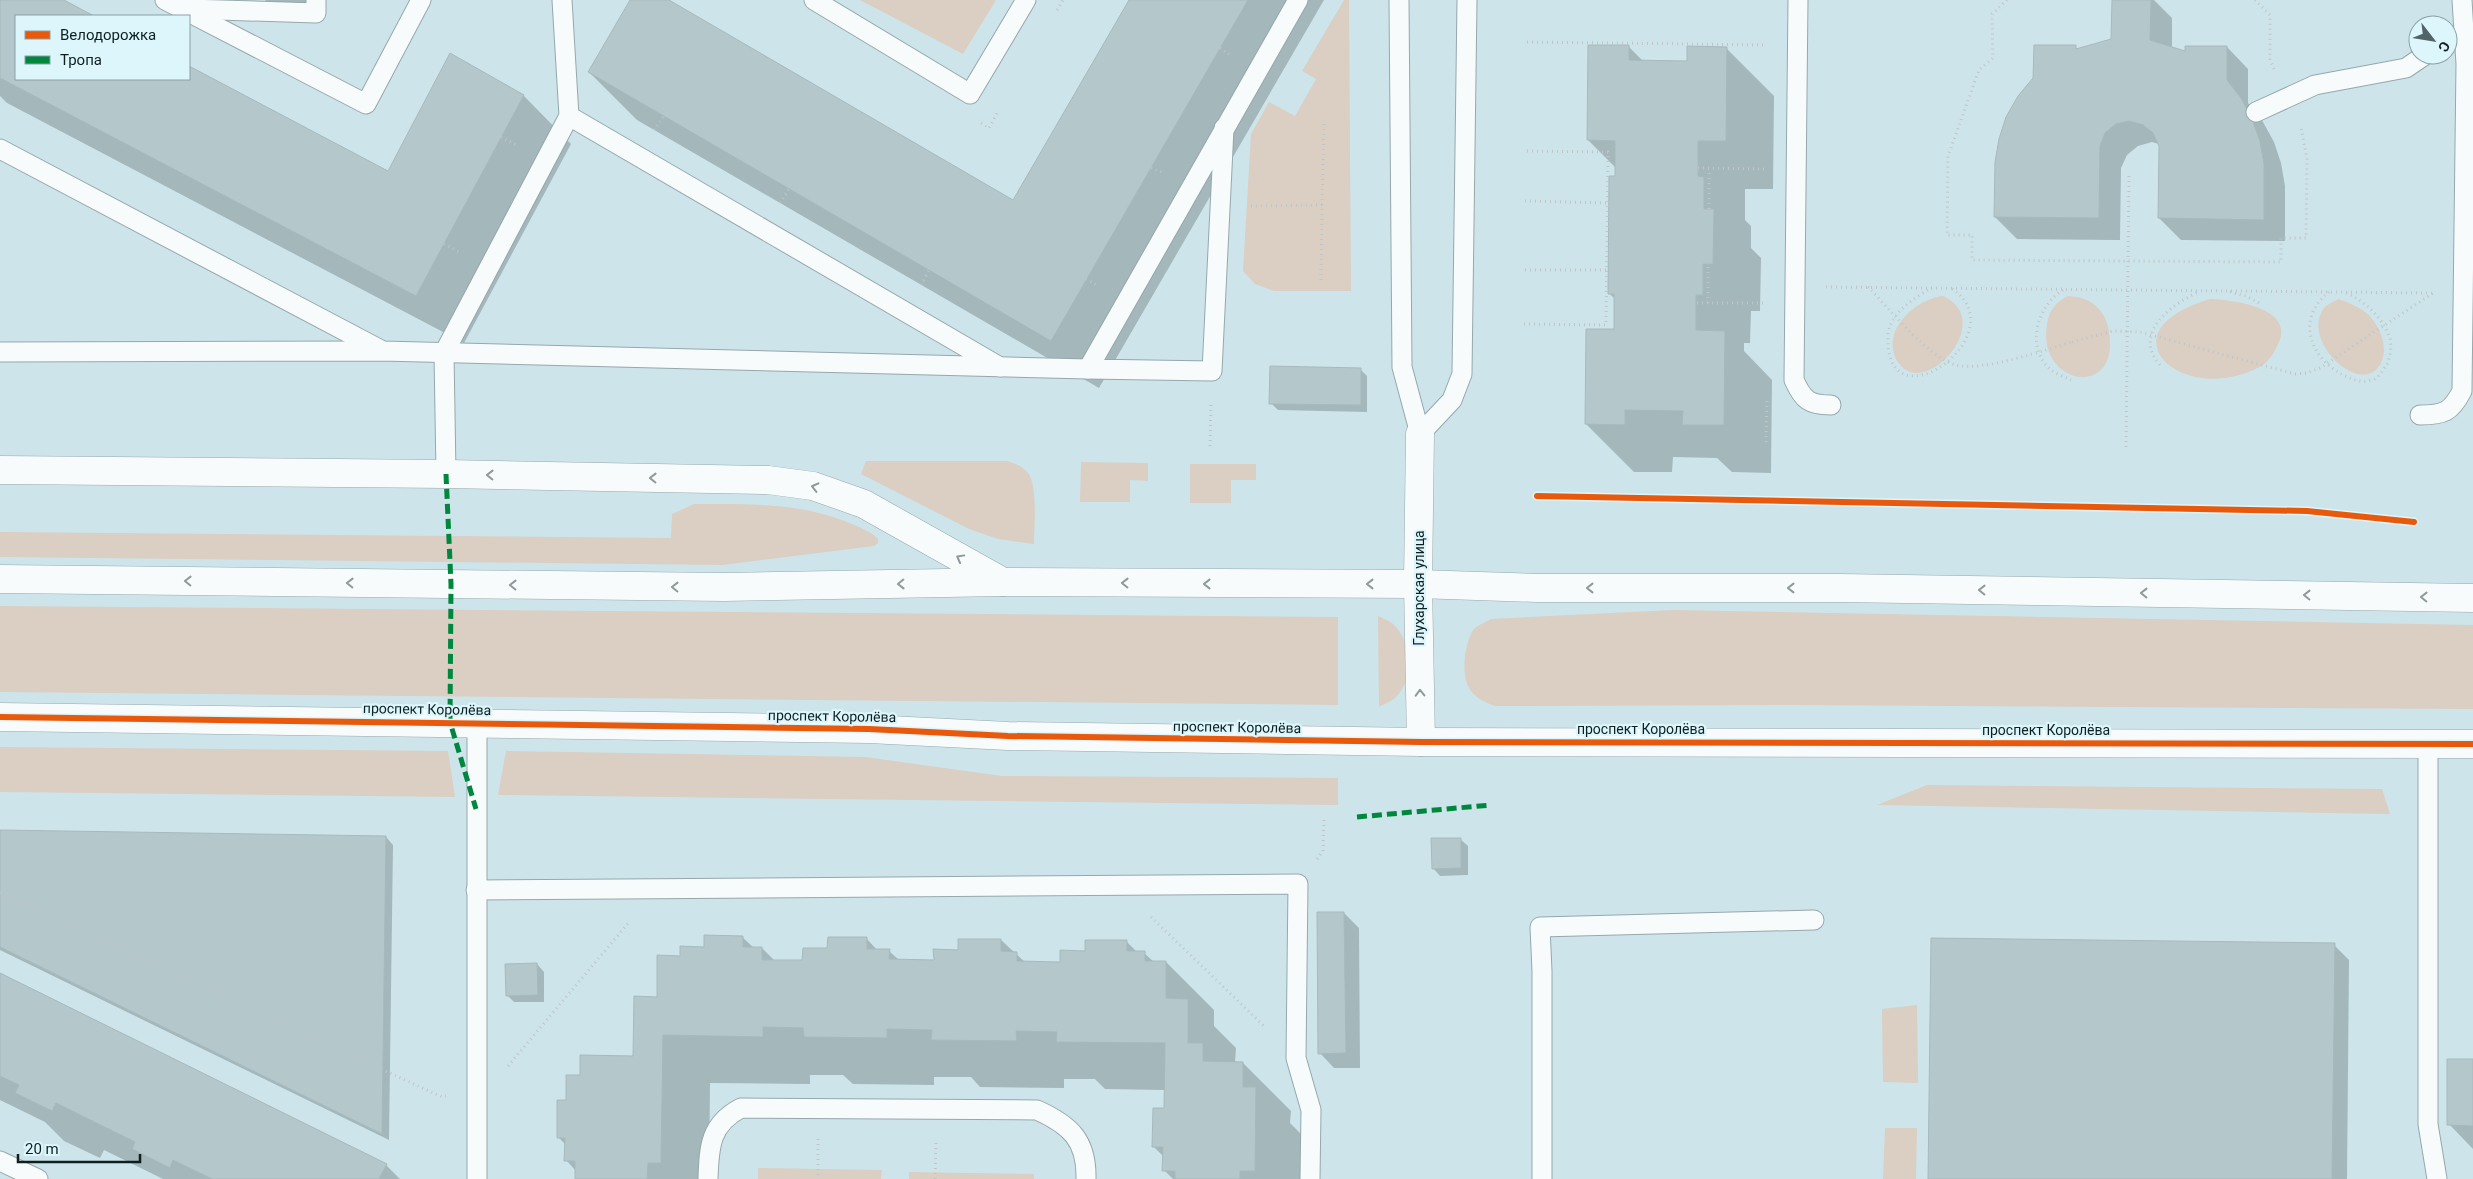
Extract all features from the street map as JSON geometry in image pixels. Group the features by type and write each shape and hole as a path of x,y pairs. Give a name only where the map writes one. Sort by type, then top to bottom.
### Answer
{"street":[{"name":"Глухарская улица","path":"1420,434 1418,584 1421,742"},
{"path":"0,470 446,474 768,480 813,486 864,504 1003,582"},
{"path":"0,579 724,587 1003,582 1418,584 1537,588 1840,588 2473,598"},
{"name":"проспект Королёва","path":"0,716 869,729 1008,736 1421,742 2473,744"}],"lane":[{"path":"174,4 316,13 316,0"},
{"path":"174,4 366,104 421,0"},
{"path":"446,474 444,353 569,116 562,0"},
{"path":"814,0 970,94 1026,0"},
{"path":"1088,369 1298,0"},
{"path":"1399,0 1402,367 1420,434"},
{"path":"1420,434 1452,400 1462,374 1467,0"},
{"path":"1798,0 1794,380 1802,397 1818,405 1831,405"},
{"path":"2458,17 2462,0"},
{"path":"2420,415 2438,415 2454,407 2462,391 2466,64 2458,39"},
{"path":"2256,112 2315,85 2406,68 2410,65"},
{"path":"569,116 1004,369"},
{"path":"0,352 382,351 1004,369 1212,370 1224,128"},
{"path":"0,149 382,351"},
{"path":"477,722 477,1179"},
{"path":"2428,744 2428,1124 2437,1179"},
{"path":"476,890 1298,884 1296,1058 1311,1110 1310,1179"},
{"path":"1542,1179 1542,971 1540,926 1814,920"},
{"path":"708,1179 709,1151 716,1130 727,1115 741,1108 1037,1110 1060,1120 1079,1141 1086,1166 1086,1179"},
{"path":"0,1161 38,1179"}],"path":[{"path":"2007,0 1992,14 1993,58 1980,70 1948,156 1948,235 1972,235 1972,260 2281,262 2282,238 2306,238 2307,159 2302,130 2270,59 2270,15 2255,0"},
{"path":"1527,42 1798,45"},
{"path":"1321,282 1324,120"},
{"path":"1524,324 1606,324 1608,203 1608,152 1526,151"},
{"path":"1698,168 1770,169"},
{"path":"1708,209 1709,169"},
{"path":"2126,447 2129,173"},
{"path":"1525,202 1608,203"},
{"path":"1220,206 1322,206"},
{"path":"1708,264 1708,303"},
{"path":"1525,270 1607,270"},
{"path":"1795,286 2463,293"},
{"path":"1868,287 1936,355 1948,362 1968,367 1982,366 2127,330 2294,374 2307,373 2327,363 2433,293"},
{"path":"1933,288 1914,298 1896,316 1888,333 1888,351 1893,365 1902,373 1915,377 1932,373 1948,362 1959,350 1967,335 1971,314 1966,301 1950,288"},
{"path":"2064,289 2052,297 2042,310 2037,333 2038,352 2046,365 2058,374 2071,380"},
{"path":"2160,365 2153,356 2150,344 2155,328 2163,314 2178,301 2201,290"},
{"path":"2224,290 2246,296 2260,303"},
{"path":"2330,291 2318,301 2310,316 2310,334 2315,350 2327,363 2342,374 2358,381 2372,380 2382,372 2390,357 2390,341 2384,326 2371,308 2343,292"},
{"path":"1697,303 1768,304"},
{"path":"1210,446 1212,370"},
{"path":"1766,442 1767,426"},
{"path":"1323,851 1324,817"},
{"path":"1118,885 1296,1058"},
{"path":"0,893 442,1097 476,1095 498,1079 657,888"},
{"path":"818,1108 818,1179"},
{"path":"935,1179 936,1109"}],"shaded area":[{"path":"860,0 996,0 963,54"},
{"path":"1344,0 1349,0 1351,291 1274,291 1255,284 1243,271 1251,134 1269,102 1295,116 1316,79 1302,71"},
{"path":"1943,296 1958,308 1963,322 1960,338 1950,353 1938,365 1923,372 1909,372 1898,362 1893,351 1893,339 1897,329 1911,310 1932,298"},
{"path":"2068,296 2078,297 2094,304 2100,310 2108,325 2110,344 2107,361 2099,372 2087,377 2075,376 2063,370 2053,359 2047,344 2049,315 2060,301"},
{"path":"2210,299 2232,301 2258,308 2270,313 2278,321 2281,330 2279,342 2267,362 2232,377 2205,378 2181,372 2165,361 2157,346 2160,329 2177,313"},
{"path":"2338,299 2362,310 2372,318 2379,330 2384,354 2381,363 2372,373 2360,374 2348,370 2336,361 2326,349 2320,334 2319,320 2325,307"},
{"path":"866,461 1007,461 1018,465 1028,473 1033,487 1035,507 1034,544 998,539 969,529 861,474"},
{"path":"1081,462 1148,463 1148,481 1130,480 1130,502 1080,502"},
{"path":"1190,464 1256,464 1256,480 1231,480 1231,503 1190,503"},
{"path":"694,504 774,506 813,512 833,517 870,532 878,539 878,543 874,546 723,565 0,557 0,532 671,538 672,514"},
{"path":"0,606 1338,617 1338,705 0,692"},
{"path":"1673,610 2473,625 2473,709 1796,705 1495,706 1476,696 1468,686 1464,665 1468,641 1474,629 1491,619"},
{"path":"1378,616 1392,623 1401,633 1408,651 1409,662 1406,681 1402,690 1394,698 1379,707"},
{"path":"0,747 448,751 455,797 0,792"},
{"path":"506,751 865,757 1002,776 1338,778 1338,805 498,795"},
{"path":"1927,785 2382,789 2390,814 1877,805"},
{"path":"1917,1005 1918,1083 1883,1082 1882,1009"},
{"path":"1885,1128 1917,1128 1916,1179 1883,1179"},
{"path":"758,1168 882,1170 881,1179 758,1179"},
{"path":"909,1172 1034,1174 1034,1179 909,1179"}],"building":[{"path":"0,0 64,0 92,15 15,15 15,80 190,80 190,67 388,171 450,53 524,95 416,296 0,78"},
{"path":"630,0 669,0 1013,200 1129,0 1248,0 1051,341 588,72"},
{"path":"2112,0 2151,0 2150,40 2185,51 2185,46 2227,46 2227,80 2241,98 2252,119 2260,141 2264,164 2264,220 2158,218 2159,146 2153,133 2143,125 2129,121 2116,124 2105,133 2100,146 2099,218 1994,217 1995,162 1999,139 2006,117 2018,96 2033,78 2034,45 2076,45 2076,49 2111,39"},
{"path":"1588,45 1629,45 1629,60 1687,61 1687,46 1727,47 1726,141 1698,141 1698,176 1704,177 1704,209 1714,209 1713,264 1703,264 1703,295 1696,295 1696,330 1725,331 1724,425 1682,425 1683,411 1625,410 1625,425 1585,424 1586,329 1614,329 1614,294 1608,294 1609,176 1615,176 1615,141 1587,140"},
{"path":"1270,366 1361,368 1361,405 1269,404"},
{"path":"0,830 386,836 382,1134 0,947"},
{"path":"1431,838 1461,838 1461,868 1432,869"},
{"path":"1317,912 1344,912 1346,1053 1318,1054"},
{"path":"704,935 743,936 743,947 762,947 762,960 802,960 803,948 827,948 828,937 867,937 867,949 890,949 889,959 934,960 933,949 958,950 958,939 1001,939 1001,951 1017,952 1017,961 1060,962 1060,950 1085,951 1085,940 1127,940 1127,951 1145,951 1145,961 1166,961 1166,998 1188,999 1188,1043 1203,1043 1203,1061 1243,1062 1243,1087 1256,1087 1255,1171 1240,1171 1240,1179 1175,1179 1175,1171 1162,1171 1163,1147 1152,1147 1153,1108 1164,1108 1165,1043 1056,1042 1057,1032 1016,1031 1017,1041 931,1040 932,1030 887,1029 887,1038 804,1037 803,1028 763,1027 763,1037 663,1035 661,1163 648,1163 647,1179 575,1179 575,1161 564,1161 565,1138 557,1138 557,1100 566,1100 566,1075 580,1075 580,1055 633,1056 634,996 657,997 657,955 680,956 680,946 704,947"},
{"path":"1931,938 2335,943 2332,1179 1928,1179"},
{"path":"537,963 538,995 506,996 505,964"},
{"path":"0,973 387,1164 379,1179 212,1179 173,1160 170,1168 132,1149 135,1142 56,1103 52,1111 15,1093 19,1085 0,1076"},
{"path":"2447,1059 2473,1059 2473,1126 2447,1125"}],"marked path":[{"path":"446,474 451,584 450,722 476,809"},
{"path":"1357,817 1491,805"}],"cycle path":[{"path":"1537,496 2307,511 2414,522"},
{"path":"0,717 869,729 1008,736 1421,742 2473,744"}]}
